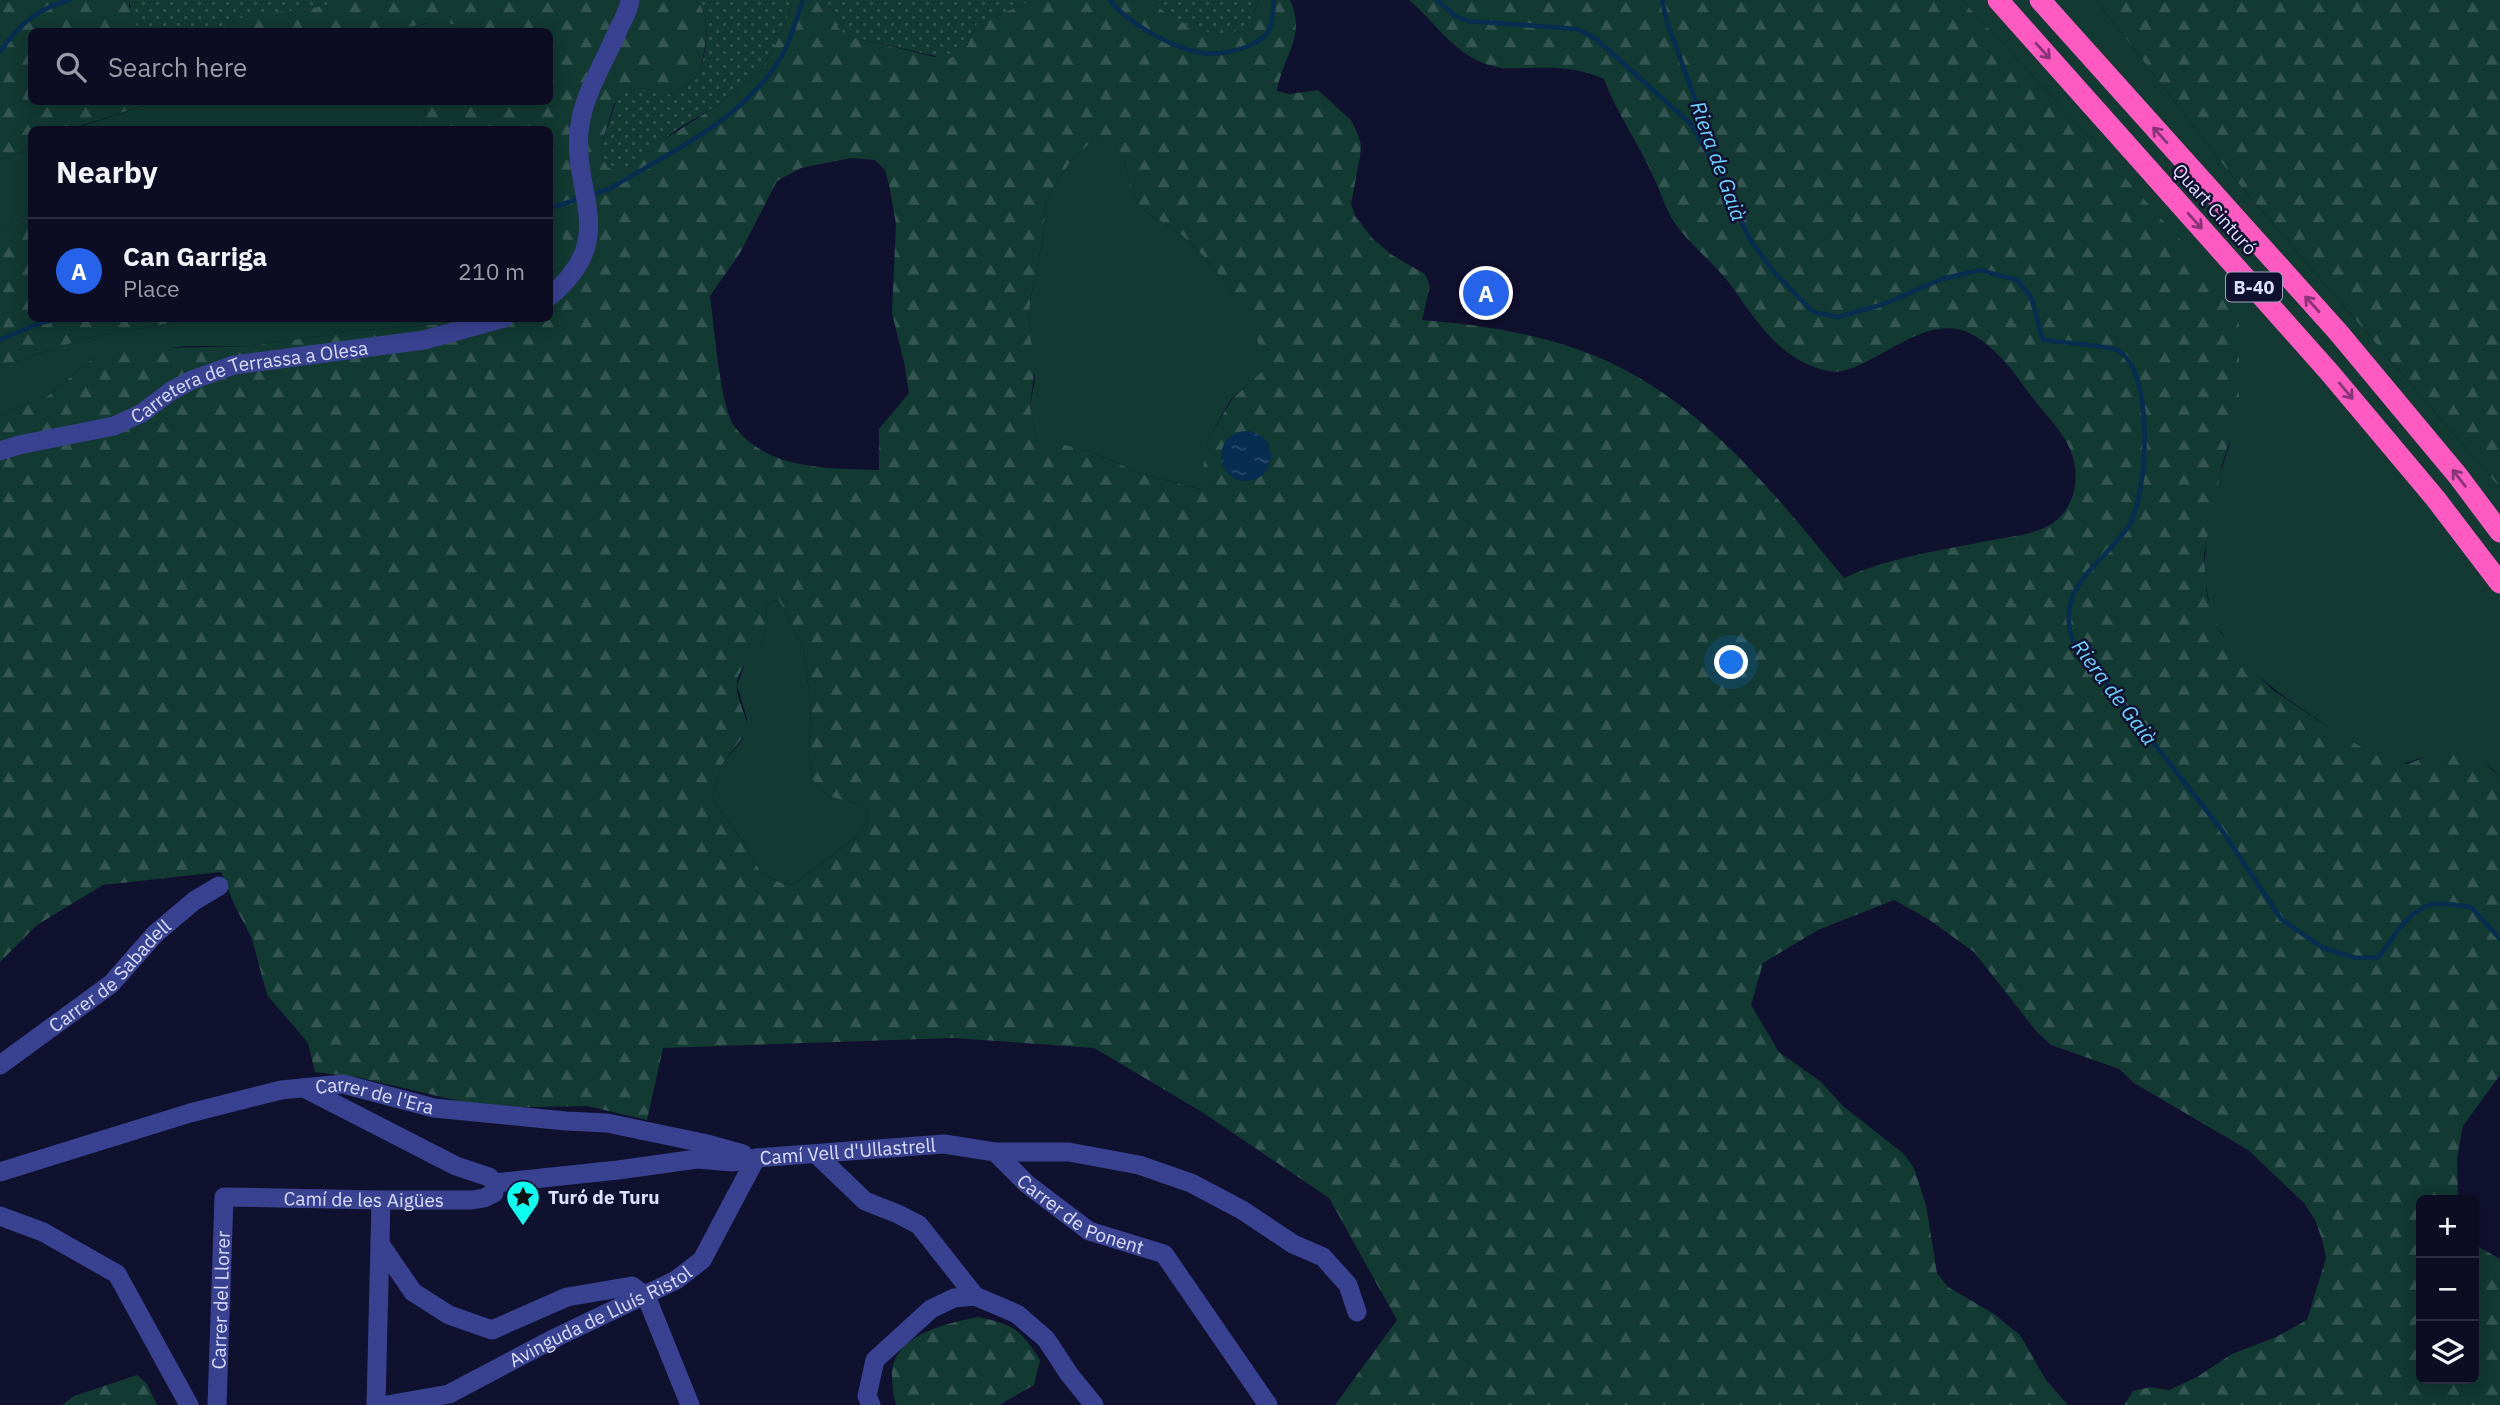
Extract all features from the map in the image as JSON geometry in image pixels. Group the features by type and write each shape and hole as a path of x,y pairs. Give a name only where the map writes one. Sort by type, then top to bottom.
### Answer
{"highway":[{"name":"Quart Cinturó","path":"1998,0 2322,363 2427,489 2500,583"},
{"name":"Quart Cinturó","path":"2039,0 2338,332 2458,476 2500,532"}],"street":[{"path":"553,293 577,267 587,239 588,204 578,159 582,117 589,93 630,0"},
{"name":"Carretera de Terrassa a Olesa","path":"0,451 19,444 114,426 142,413 171,391 213,371 234,365 424,340 489,322"},
{"name":"Carrer de Sabadell","path":"0,1065 111,984 155,934 194,901 219,886"},
{"name":"Carrer de l'Era","path":"0,1172 190,1114 281,1090 343,1084 434,1108 607,1123 703,1143 755,1158"},
{"path":"304,1088 456,1166 489,1177 495,1183"},
{"name":"Camí Vell d'Ullastrell","path":"495,1183 697,1159 733,1162 755,1158 944,1144 995,1152 1069,1152 1139,1165 1191,1184 1242,1210 1293,1244 1323,1256 1348,1285 1357,1312"},
{"name":"Carrer de Ponent","path":"995,1152 1027,1184 1089,1231 1164,1254 1268,1405"},
{"path":"817,1155 865,1201 898,1213 919,1225 975,1296 1017,1314 1046,1339 1094,1405"},
{"name":"Avinguda de Lluís Ristol","path":"387,1405 449,1394 555,1338 676,1280 702,1261 755,1158"},
{"name":"Camí de les Aigües","path":"224,1196 381,1200 484,1198 494,1193 495,1183"},
{"name":"Carrer del Llorer","path":"217,1405 224,1196"},
{"path":"376,1405 381,1200"},
{"path":"0,1216 43,1232 117,1274 190,1405"},
{"path":"380,1244 413,1292 449,1315 492,1330 567,1297 632,1286 646,1296 690,1405"},
{"path":"871,1405 867,1396 875,1360 931,1309 954,1298 975,1296"}],"green space":[{"path":"0,0 130,0 129,5 139,28 28,28 28,105 146,105 80,126 28,126 28,150 0,159"},
{"path":"130,0 335,0 324,6 307,9 250,15 233,21 224,28 138,28 131,14"},
{"path":"335,0 696,0 701,6 706,24 701,71 684,88 669,94 652,94 629,89 614,104 602,143 665,139 721,103 760,71 779,38 794,0 827,0 848,36 935,57 967,46 977,24 1033,0 1149,0 1185,23 1209,31 1254,13 1259,0 1290,0 1295,13 1295,36 1277,91 1289,94 1318,90 1351,120 1361,145 1351,204 1355,216 1372,238 1392,255 1425,274 1430,286 1422,320 1505,330 1559,343 1611,363 1636,376 1667,395 1723,441 1774,494 1844,578 1898,559 2023,534 2053,523 2062,515 2073,496 2076,475 2071,453 2055,425 2004,361 1988,345 1969,333 1937,329 1920,334 1857,366 1837,372 1815,368 1790,354 1763,329 1727,280 1675,224 1604,79 1568,69 1502,68 1479,61 1457,47 1409,0 1962,0 2239,305 2239,410 2222,465 2204,554 2207,596 2221,633 2245,663 2273,690 2370,752 2390,762 2408,764 2452,746 2472,751 2500,777 2500,1075 2463,1126 2457,1158 2458,1195 2416,1195 2416,1384 2479,1384 2479,1247 2500,1259 2500,1405 2124,1405 2133,1391 2150,1387 2169,1390 2197,1377 2232,1354 2276,1337 2307,1320 2326,1258 2315,1220 2304,1203 2248,1150 2134,1083 2119,1069 2051,1045 2037,1032 1974,952 1928,919 1894,900 1818,930 1763,963 1751,1005 1779,1052 1820,1081 1843,1106 1904,1154 1914,1168 1926,1205 1937,1273 1948,1287 1994,1314 2020,1335 2046,1380 2068,1405 1335,1405 1397,1320 1329,1198 1202,1112 1094,1048 953,1038 663,1048 647,1120 587,1106 489,1108 356,1077 315,1072 308,1043 267,995 252,939 221,872 103,885 37,925 0,962 0,415 48,396 95,357 124,349 251,346 353,331 445,322 553,322 553,271 561,268 564,249 557,220 553,218 553,126 423,126 428,105 553,105 553,28 467,28 448,23 428,23 405,28 224,28 246,16 306,8","holes":["1093,141 1117,148 1122,156 1130,187 1141,207 1180,233 1224,281 1254,332 1266,368 1232,399 1207,441 1200,489 1143,474 1091,452 1036,437 1030,407 1035,366 1029,328 1030,302 1043,238 1046,201 1074,157","851,158 875,160 885,170 896,224 892,313 909,393 879,429 879,470 820,467 782,459 749,441 735,427 730,417 718,365 710,296 740,253 777,181 801,168","1262,436 1269,445 1244,481 1234,478","778,598 804,650 811,708 809,749 812,779 828,796 860,805 868,813 866,823 853,840 793,885 762,874 712,799 721,766 748,730 737,682 741,671 761,645 767,606"]},
{"path":"696,0 794,0 779,38 760,71 721,103 676,130 634,163 619,170 608,168 601,156 602,143 620,90 671,94 679,91 701,71 706,44 706,24 705,15"},
{"path":"827,0 1033,0 977,24 964,50 948,59 848,36 838,28"},
{"path":"1149,0 1259,0 1253,14 1236,31 1214,33 1190,26"},
{"path":"1962,0 2096,0 2233,177 2500,488 2500,777 2481,762 2430,757 2396,763 2379,758 2279,692 2234,651 2220,629 2210,605 2205,577 2206,546 2212,509 2229,447 2238,305"},
{"path":"2096,0 2500,0 2500,488 2233,177"},
{"path":"429,23 448,23 467,28 406,28"},
{"path":"146,105 428,105 423,126 83,126"},
{"path":"1093,141 1117,148 1126,165 1134,197 1141,207 1180,233 1212,266 1246,314 1262,350 1267,368 1231,399 1207,441 1201,489 1143,474 1091,452 1036,438 1030,407 1035,379 1029,328 1030,302 1043,238 1046,201 1074,157"},
{"path":"28,150 28,215 0,229 0,159"},
{"path":"28,215 28,322 176,322 86,338 0,367 0,229"},
{"path":"553,217 561,226 565,240 561,268 553,271"},
{"path":"176,322 445,322 353,331 251,346 186,346 95,357 48,396 0,415 0,367 86,338"},
{"path":"778,598 804,650 811,708 809,749 812,779 828,796 860,805 868,813 866,823 853,840 793,885 762,874 712,799 721,766 742,740 747,719 737,685 745,664 760,647 767,606"},
{"path":"978,1317 1008,1326 1027,1342 1040,1360 1034,1385 999,1405 897,1405 893,1395 892,1378 894,1363 900,1351 922,1334 950,1323"},
{"path":"137,1375 147,1384 157,1405 62,1405 74,1396"}],"water":[{"path":"1246,431 1264,438 1271,456 1264,474 1246,481 1228,474 1221,456 1228,438"}],"waterway":[{"path":"0,52 29,19 47,8 69,0"},
{"path":"590,195 609,189 677,150 742,104 781,58 803,0"},
{"path":"1110,0 1117,9 1152,34 1192,51 1214,54 1241,49 1264,37 1271,25 1274,0"},
{"path":"1437,0 1455,16 1468,21 1577,29 1596,39 1691,124 1717,169"},
{"name":"Riera de Gaià","path":"1662,0 1667,22 1734,207 1751,241 1774,272 1813,312 1838,317 1884,304 1942,279 1980,270 2017,280 2031,297 2043,340 2117,350 2129,362 2138,382 2143,407 2144,463 2140,490 2128,527 2084,577 2076,590 2070,604 2072,639 2221,829 2281,919 2323,948 2356,958 2379,957 2412,915 2432,905 2471,907 2500,939"},
{"path":"553,207 579,199"},
{"path":"0,340 44,322"}],"place":[{"name":"Can Garriga","path":"1486,293"},
{"name":"Turó de Turu","path":"523,1227"}]}
